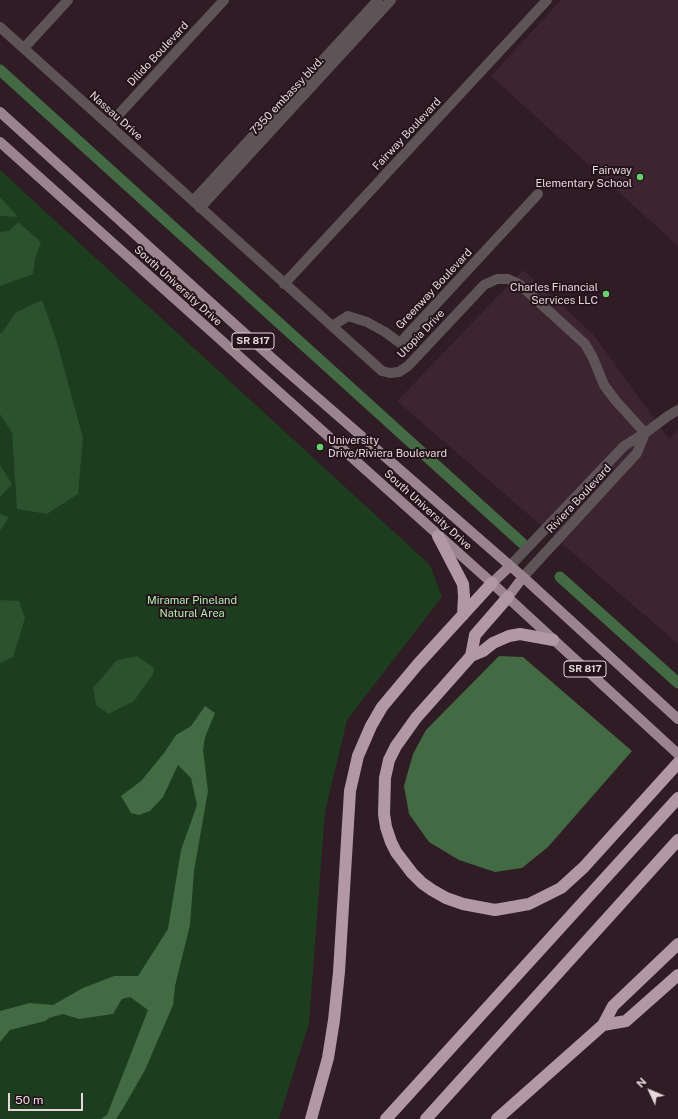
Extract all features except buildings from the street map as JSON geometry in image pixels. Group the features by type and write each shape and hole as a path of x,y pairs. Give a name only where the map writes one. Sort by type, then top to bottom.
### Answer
{"highway":[{"path":"438,536 463,584 463,615"},
{"path":"311,1119 328,1058 334,1020 339,972 350,791 358,756 371,726 382,707 418,664 492,583"},
{"path":"471,656 475,635 508,597"},
{"path":"553,640 520,634 509,636 493,643 483,651 471,656 406,730 396,746 389,760 385,778 384,814 386,827 396,852 412,873 422,883 446,898 463,904 495,910 529,904 561,888 584,867 678,764"},
{"path":"386,1119 677,799"},
{"path":"426,1119 678,840"},
{"path":"497,1119 603,1025 613,1006 678,944"},
{"path":"603,1025 626,1021 678,975"}],"main road":[{"name":"South University Drive","path":"0,112 273,359 523,577 678,719"},
{"name":"South University Drive","path":"0,142 438,536 508,597 678,754"},
{"path":"492,583 510,566"},
{"path":"508,597 523,577"}],"street":[{"path":"0,27 24,48 68,0"},
{"name":"Dilido Boulevard","path":"109,125 224,0"},
{"path":"197,204 378,0"},
{"name":"7350 embassy blvd.","path":"197,204 391,0"},
{"name":"Fairway Boulevard","path":"284,284 547,0"},
{"name":"Nassau Drive","path":"24,48 197,204"},
{"name":"Greenway Boulevard","path":"332,326 348,316 367,322 385,332 400,343 538,194"},
{"name":"Utopia Drive","path":"197,204 382,371 390,373 399,372 408,366 484,285 497,279 508,279 519,284 585,344 593,358 604,385 616,401 645,433"},
{"name":"Riviera Boulevard","path":"510,566 624,446 678,410"},
{"name":"Riviera Boulevard","path":"523,577 637,453 645,433"}],"shaded area":[{"name":"Fairway Elementary School","path":"561,0 678,0 678,246 491,76"},
{"path":"1,198 18,217 0,216"},
{"path":"18,222 41,242 35,259 33,274 0,286 0,232 9,231"},
{"path":"523,270 593,334 669,439 678,430 678,644 397,401"},
{"path":"42,300 56,339 83,438 78,494 47,514 17,509 12,433 0,414 0,333 2,333 15,313"},
{"path":"0,465 12,484 0,497"},
{"path":"0,514 9,517 0,531"},
{"path":"0,600 19,601 25,618 13,657 0,663"},
{"path":"137,656 154,668 153,674 134,701 109,714 96,705 93,688 117,660"},
{"path":"499,656 523,657 632,751 548,847 522,868 495,872 459,860 429,842 409,814 404,786 413,754 426,730"},
{"path":"205,706 215,713 205,737 203,750 208,791 194,871 190,925 175,986 173,1005 145,1070 122,1110 116,1119 101,1119 107,1115 148,1010 130,997 122,999 113,1014 79,1019 63,1014 49,1018 45,1021 10,1030 0,1042 0,1011 30,1003 53,1005 83,988 114,976 138,976 168,929 181,850 197,805 191,778 178,765 163,797 150,811 139,815 131,813 121,796 141,781 164,753 176,735 191,726"}],"green space":[{"name":"Miramar Pineland Natural Area","path":"0,170 430,565 442,597 347,720 325,812 309,1023 279,1119 0,1119"}],"waterway":[{"path":"0,70 522,543"},
{"path":"560,577 678,683"}],"place":[{"name":"Fairway Elementary School","path":"640,177"},
{"name":"Charles Financial Services LLC","path":"606,294"},
{"name":"University Drive/Riviera Boulevard","path":"320,447"}]}
